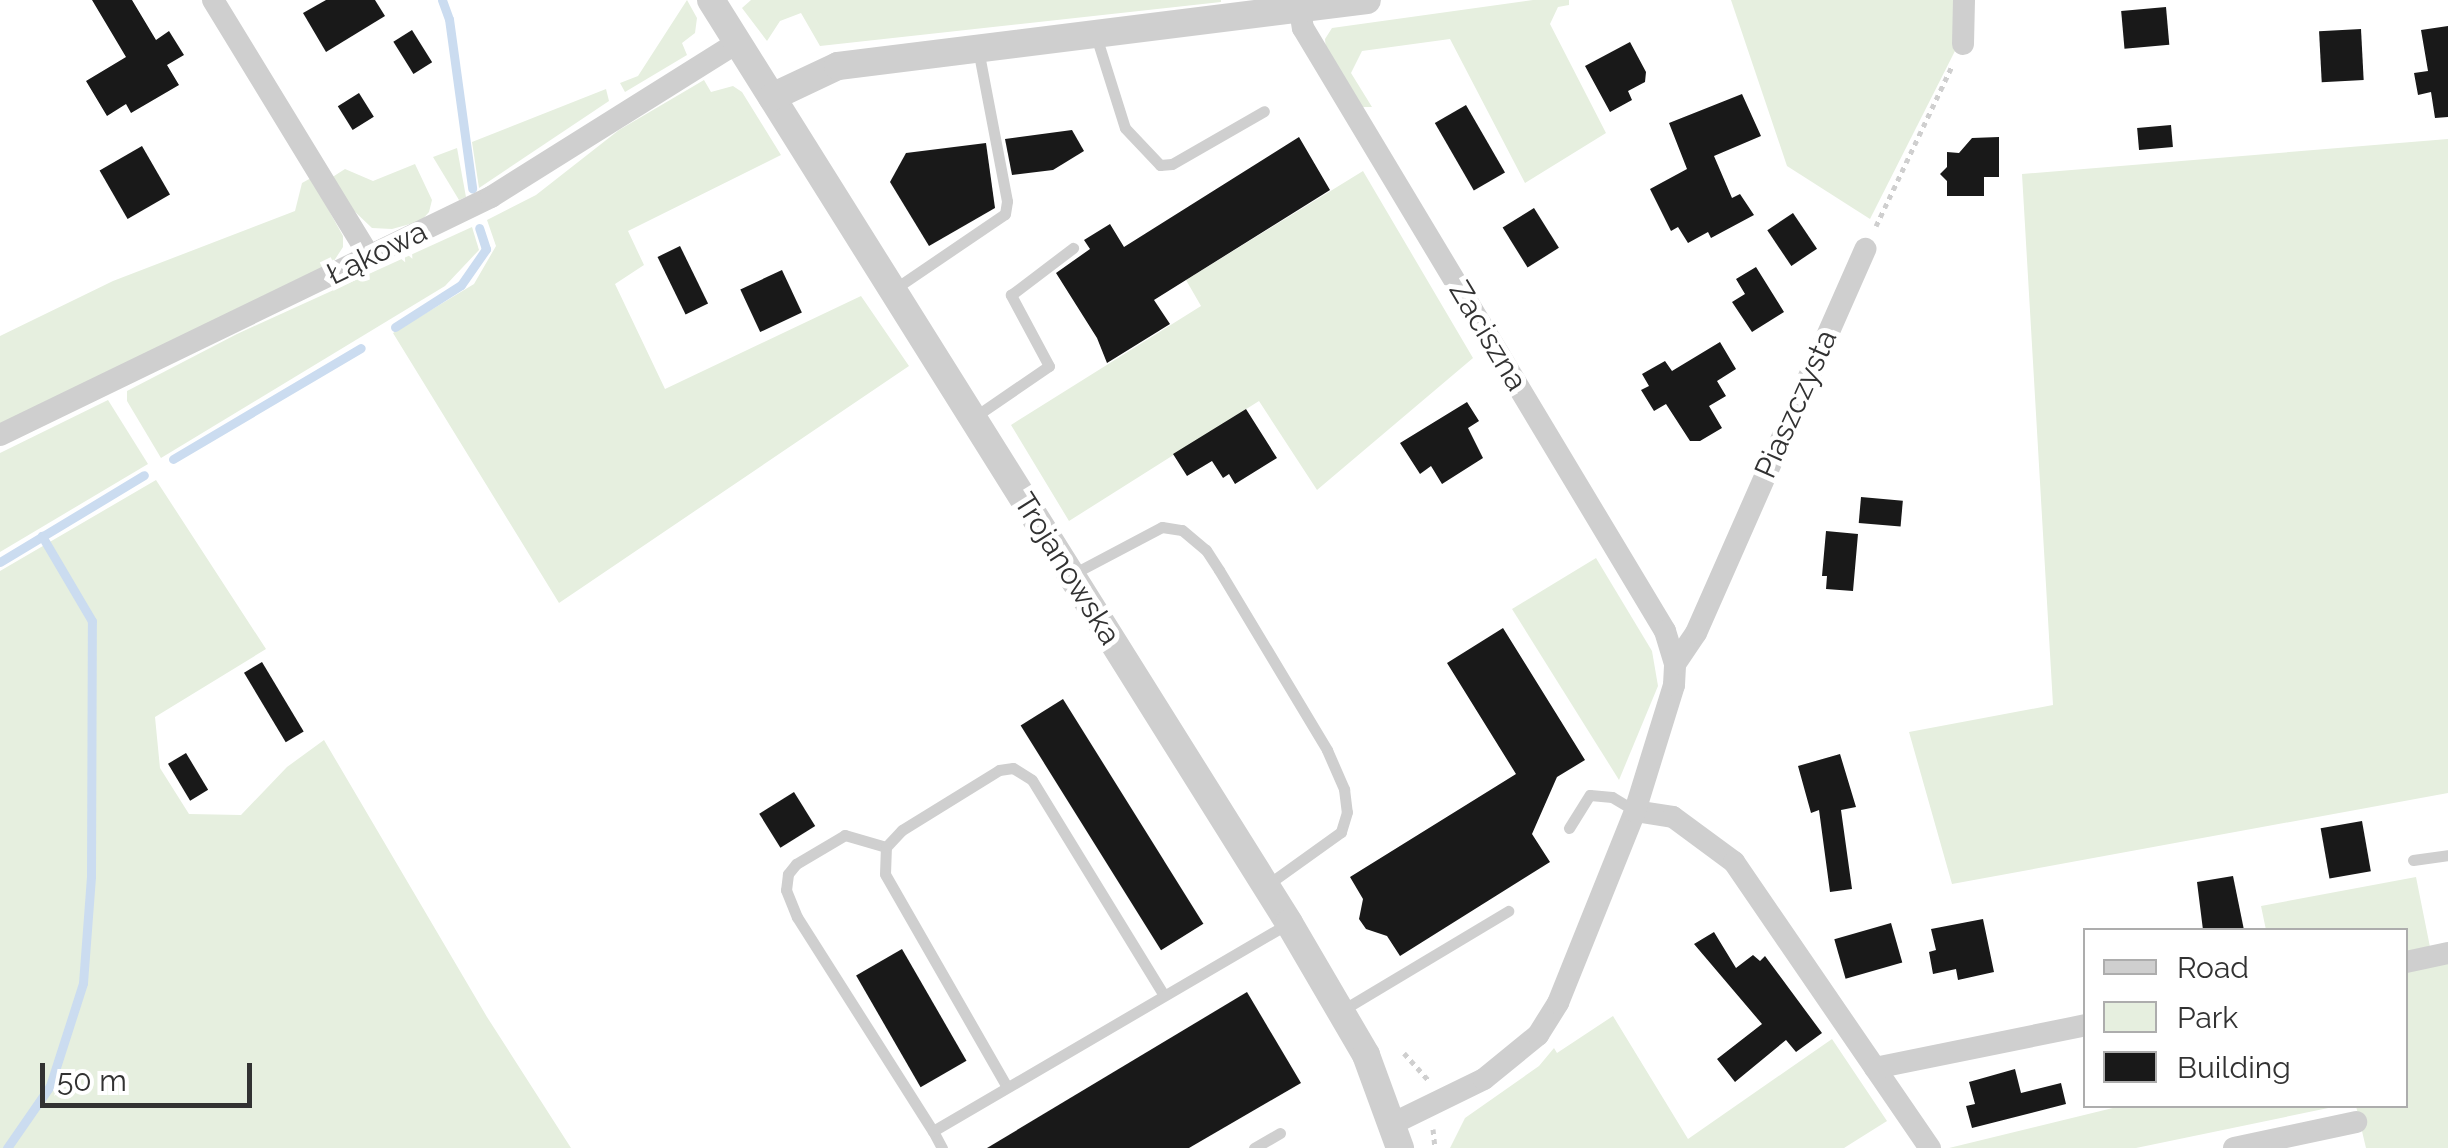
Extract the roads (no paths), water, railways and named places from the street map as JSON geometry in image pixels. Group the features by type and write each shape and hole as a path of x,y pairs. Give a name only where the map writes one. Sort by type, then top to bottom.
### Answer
{"street":[{"path":"213,0 369,256"},
{"name":"Trojanowska","path":"712,0 1288,923 1366,1055 1397,1135"},
{"path":"772,97 838,66 1367,0"},
{"path":"1963,44 1964,0"},
{"name":"Zaciszna","path":"1300,10 1303,28 1665,631 1676,664"},
{"name":"Łąkowa","path":"0,435 77,402 491,197 738,42"},
{"name":"Piaszczysta","path":"1397,1135 1538,1035 1558,1003 1636,811 1674,685 1676,664 1696,633 1865,249"},
{"path":"1636,811 1674,817 1734,862 1930,1148"},
{"path":"2408,962 2448,953"},
{"path":"1875,1068 2083,1026"},
{"path":"2234,1148 2356,1122"}],"lane":[{"path":"1095,34 1125,128 1160,165 1172,164 1264,112"},
{"path":"892,290 1005,214 1007,201 978,49"},
{"path":"972,418 1049,366 1011,295 1073,248"},
{"path":"1070,574 1162,528 1182,530 1206,550 1219,570 1326,750 1344,788 1348,812 1341,832 1265,886"},
{"path":"1007,1087 885,874 886,847 902,830 999,770 1013,768 1032,780 1164,995"},
{"path":"1569,828 1590,794 1612,797 1636,811"},
{"path":"886,847 845,835 796,864 788,874 786,890 797,916 942,1148"},
{"path":"2412,860 2448,855"},
{"path":"1341,1011 1508,910"},
{"path":"933,1131 1288,923"},
{"path":"1254,1148 1280,1134"}],"waterway":[{"path":"442,0 449,19 472,188"},
{"path":"395,327 461,285 486,249 479,228"},
{"path":"173,459 361,348"},
{"path":"0,562 144,475"},
{"path":"7,1148 50,1086 83,983 91,876 92,621 42,536"}]}
